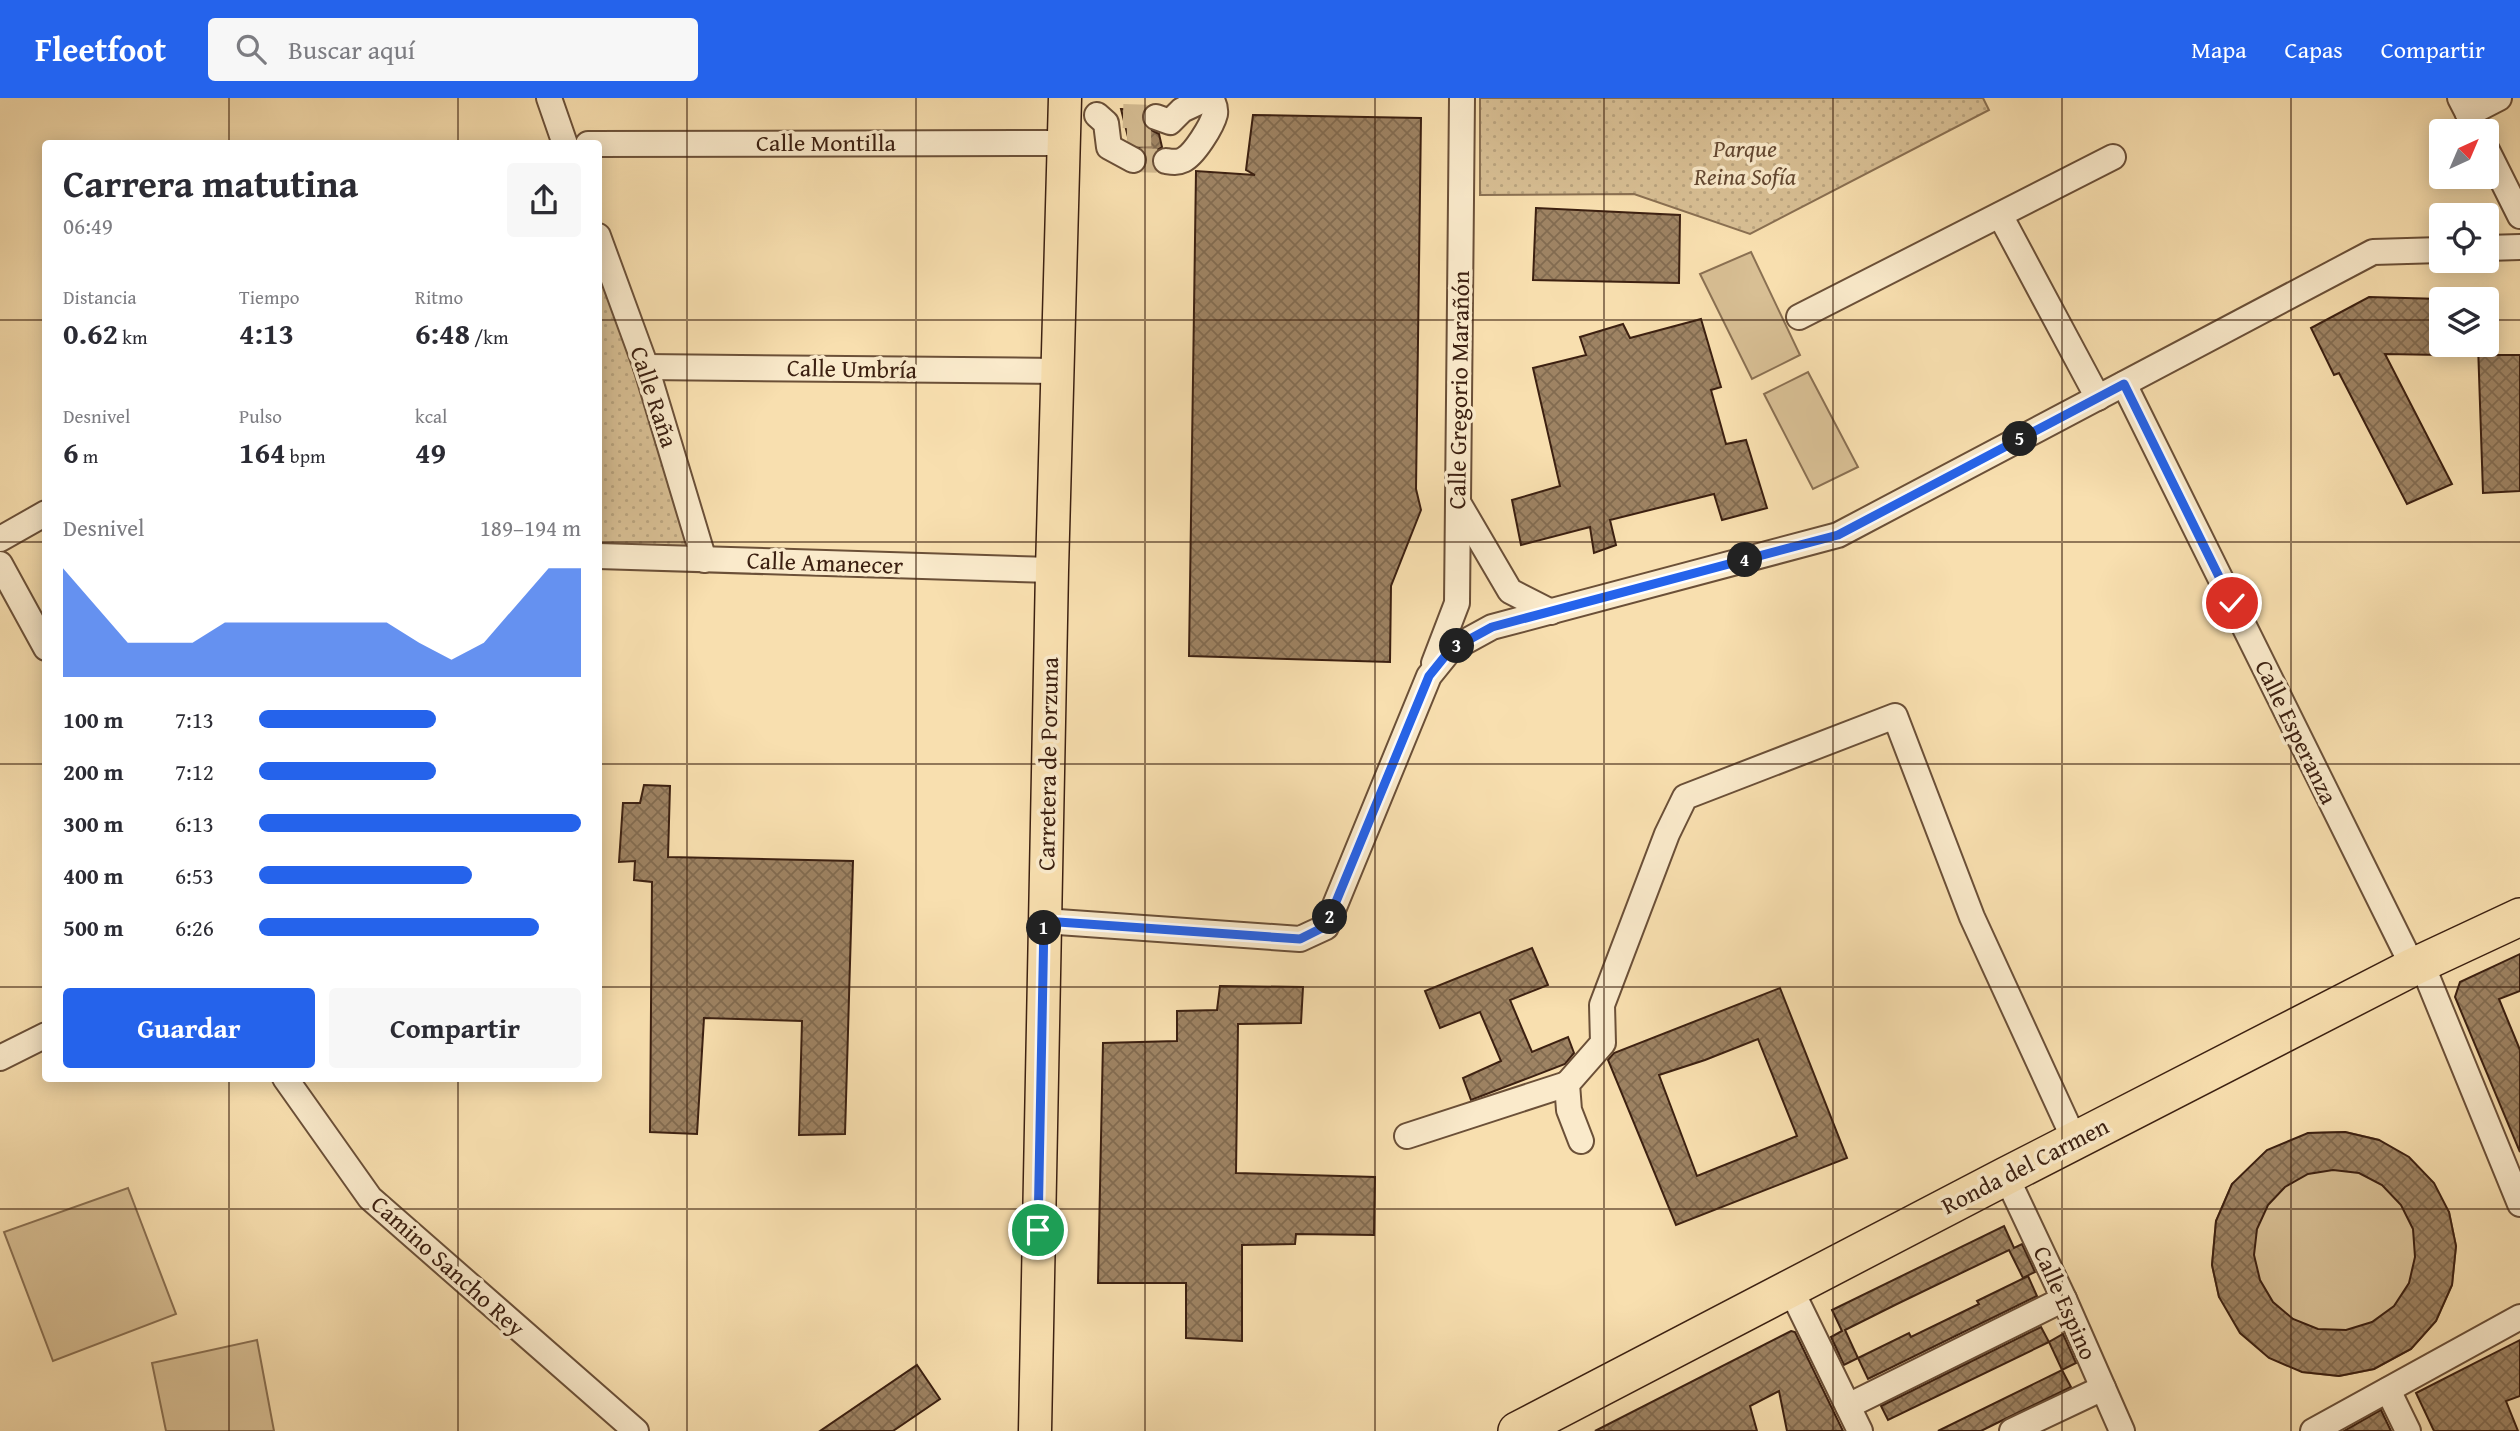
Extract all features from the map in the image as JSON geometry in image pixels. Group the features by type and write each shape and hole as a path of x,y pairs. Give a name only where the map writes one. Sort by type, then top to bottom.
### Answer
{"highway":[{"name":"Ronda del Carmen","path":"1537,1429 2010,1185 2300,1043 2520,917"},
{"name":"Ronda del Carmen","path":"1537,1429 1690,1360 1798,1304 2010,1185 2075,1140 2420,973 2520,935"}],"main road":[{"name":"Carretera de Porzuna","path":"1035,1431 1052,570 1065,118"}],"street":[{"path":"549,98 564,140"},
{"path":"1203,98 1182,110 1164,136 1175,162 1184,160 1195,151 1215,116 1215,106 1210,98"},
{"name":"Calle Gregorio Marañón","path":"1044,921 1300,939 1326,926 1457,603 1462,98"},
{"path":"2469,114 2499,98"},
{"name":"Calle Montilla","path":"602,143 1065,118 1120,137"},
{"path":"1799,317 2112,157"},
{"path":"2499,174 2520,216"},
{"path":"2000,215 2098,398"},
{"name":"Calle Raña","path":"602,247 646,367 704,560"},
{"path":"2499,248 2520,247"},
{"path":"1429,676 1450,650 1492,627 1838,535 2373,253 2429,251"},
{"name":"Calle Umbría","path":"646,367 1058,371"},
{"name":"Calle Esperanza","path":"2124,384 2420,973 2520,1204"},
{"path":"1458,503 1510,591 1551,611"},
{"path":"0,539 42,515"},
{"name":"Calle Amanecer","path":"602,556 1052,570"},
{"path":"0,565 42,641"},
{"path":"1407,1136 1567,1084 1603,1043 1602,1005 1667,834 1685,797 1895,716 1972,917 2075,1140"},
{"path":"0,1058 42,1037"},
{"name":"Camino Sancho Rey","path":"288,1082 370,1198 636,1431"},
{"path":"1567,1084 1569,1110 1581,1141"},
{"name":"Calle Espino","path":"2010,1185 2122,1431"},
{"path":"1848,1406 2064,1299"},
{"path":"1798,1304 1860,1431"},
{"path":"2313,1431 2520,1317"},
{"path":"2012,1431 2103,1388"},
{"path":"2388,1390 2408,1431"}],"green space":[{"name":"Parque Reina Sofía","path":"1480,98 1983,98 1989,110 1750,234 1634,194 1480,195"},
{"path":"602,252 704,560 602,556"},
{"path":"1751,252 1800,355 1752,379 1700,274"},
{"path":"1808,372 1858,467 1813,489 1764,394"},
{"path":"2345,1132 2379,1140 2449,1212 2456,1246 2452,1285 2436,1321 2411,1349 2374,1369 2339,1376 2302,1372 2219,1297 2212,1265 2216,1221 2232,1184 2308,1133"},
{"path":"128,1188 176,1314 53,1361 4,1232"},
{"path":"257,1340 274,1431 166,1431 152,1363"}],"building":[{"path":"1121,109 1144,110 1141,119 1144,126 1159,134 1162,147 1154,152 1152,164 1147,164 1145,152 1129,141"},
{"path":"1253,115 1421,118 1416,489 1421,510 1391,586 1390,662 1189,656 1196,171 1255,175 1246,170"},
{"path":"1536,208 1680,215 1679,283 1533,280"},
{"path":"2369,297 2429,299 2429,355 2385,354 2452,484 2407,504 2339,373 2334,375 2311,328"},
{"path":"1701,319 1721,387 1711,390 1726,444 1746,440 1767,508 1722,520 1714,494 1610,520 1616,545 1594,553 1590,527 1521,545 1512,500 1560,486 1533,368 1586,355 1580,337 1623,324 1630,338"},
{"path":"2520,355 2520,491 2483,493 2478,357"},
{"path":"644,785 670,786 668,857 853,861 845,1134 799,1135 802,1021 704,1018 697,1134 650,1132 652,882 634,880 635,861 619,862 623,803 640,803"},
{"path":"1532,948 1548,985 1510,1000 1532,1052 1568,1037 1574,1053 1565,1064 1471,1100 1463,1078 1501,1061 1480,1012 1440,1028 1425,991"},
{"path":"2520,954 2520,991 2499,999 2520,1050 2520,1152 2455,997 2460,982"},
{"path":"1220,986 1303,987 1301,1023 1238,1024 1236,1173 1375,1177 1374,1235 1296,1234 1295,1244 1242,1245 1242,1341 1186,1338 1186,1283 1098,1283 1103,1043 1177,1041 1177,1011 1217,1010"},
{"path":"1780,988 1847,1158 1676,1225 1608,1060 1614,1053","holes":["1758,1039 1797,1136 1697,1176 1659,1075"]},
{"path":"2345,1132 2379,1140 2409,1157 2434,1183 2449,1212 2456,1246 2452,1285 2436,1321 2411,1349 2374,1369 2339,1376 2302,1372 2269,1358 2240,1333 2219,1297 2212,1265 2216,1221 2232,1184 2267,1150 2308,1133","holes":["2333,1170 2359,1173 2382,1185 2401,1205 2413,1229 2415,1257 2409,1283 2394,1306 2372,1322 2346,1330 2318,1329 2293,1319 2273,1302 2260,1280 2254,1255 2257,1229 2268,1205 2285,1187 2308,1174"]},
{"path":"2004,1226 2014,1248 2022,1244 2035,1272 2023,1278 2009,1250 1897,1304 1845,1330 1858,1358 1844,1365 1831,1337 1842,1331 1832,1310"},
{"path":"2028,1276 2037,1296 1868,1379 1858,1358 1909,1333 1911,1337 1979,1304 1977,1301"},
{"path":"2041,1327 2049,1342 1888,1420 1881,1406"},
{"path":"1791,1331 1795,1332 1843,1431 1787,1431 1779,1391 1750,1406 1757,1431 1595,1431"},
{"path":"2063,1334 2076,1363 2062,1370 2049,1342"},
{"path":"2520,1340 2520,1396 2506,1401 2518,1431 2434,1431 2416,1393"},
{"path":"917,1365 940,1399 893,1431 820,1431"},
{"path":"2062,1370 2071,1387 1981,1431 1938,1431"},
{"path":"2381,1410 2391,1431 2344,1431"}],"tunnel":[{"path":"1123,116 1156,117"},
{"path":"1127,135 1159,134"},
{"path":"1133,160 1166,161"}],"route":[{"path":"1038,1230 1044,921 1300,939 1326,926 1429,676 1450,650 1492,627 1838,535 2124,384 2232,603"}]}
